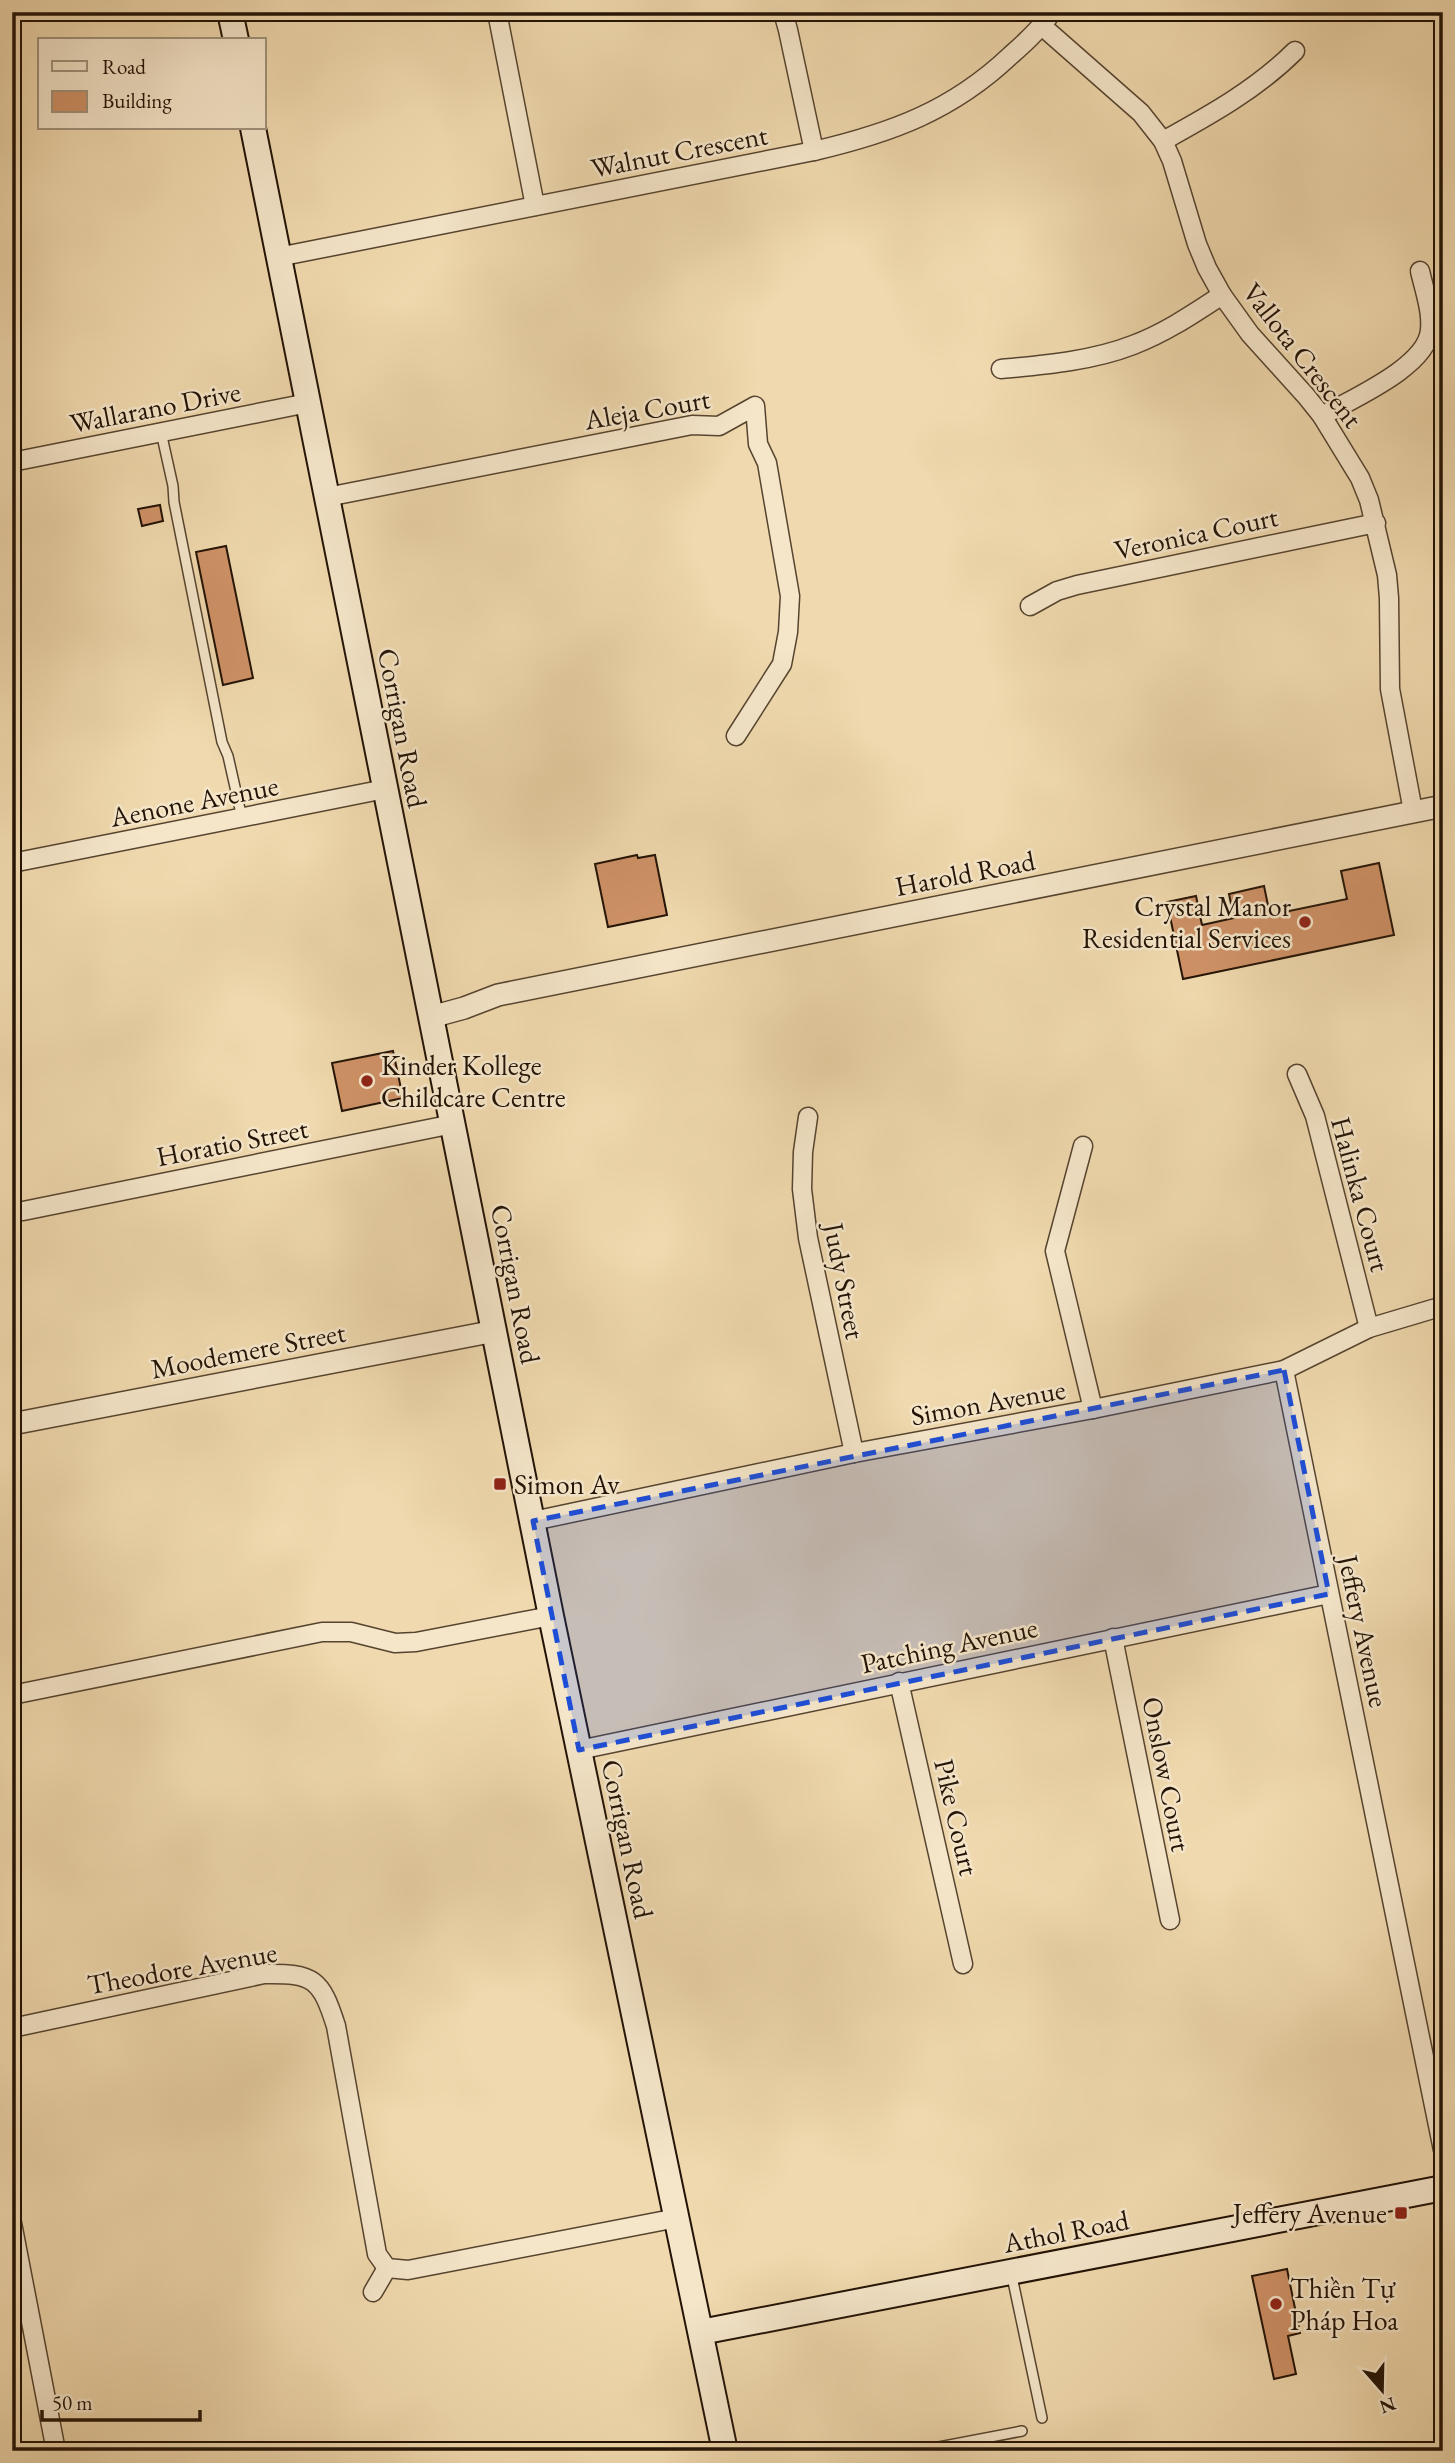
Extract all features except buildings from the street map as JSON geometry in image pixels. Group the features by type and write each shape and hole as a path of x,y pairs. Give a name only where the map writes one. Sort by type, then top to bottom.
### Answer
{"main road":[{"path":"230,12 236,38"},
{"name":"Corrigan Road","path":"253,130 551,1616 725,2451"},
{"name":"Athol Road","path":"701,2332 1443,2188"}],"street":[{"path":"497,12 535,206"},
{"path":"783,12 814,151"},
{"name":"Walnut Crescent","path":"278,257 814,151 899,128 951,103 976,86 1047,19"},
{"name":"Vallota Crescent","path":"1047,19 1142,113 1163,141 1178,176 1197,244 1222,295 1250,334 1322,416 1360,478 1376,523 1389,597 1390,689 1413,811"},
{"path":"1163,141 1256,85 1296,51"},
{"path":"1322,416 1396,373 1414,360 1423,349 1429,339 1430,329 1420,271"},
{"path":"1001,369 1044,365 1132,346 1185,319 1222,295"},
{"name":"Wallarano Drive","path":"12,462 308,403"},
{"name":"Aleja Court","path":"327,497 692,425 719,426 755,406 758,444 766,463 790,596 789,620 782,664 736,736"},
{"name":"Veronica Court","path":"1030,606 1057,591 1077,585 1376,523"},
{"name":"Aenone Avenue","path":"12,863 385,789"},
{"name":"Harold Road","path":"429,1009 464,1008 498,995 1443,806"},
{"name":"Halinka Court","path":"1297,1074 1315,1116 1369,1328"},
{"name":"Judy Street","path":"808,1117 802,1189 808,1238 854,1453"},
{"name":"Horatio Street","path":"23,1211 453,1124"},
{"path":"1083,1146 1055,1251 1093,1409"},
{"name":"Simon Avenue","path":"533,1521 854,1453 1284,1370 1369,1328 1443,1306"},
{"name":"Moodemere Street","path":"12,1424 495,1331"},
{"name":"Jeffery Avenue","path":"1284,1370 1443,2150"},
{"name":"Patching Avenue","path":"579,1750 1329,1594"},
{"path":"12,1695 322,1632 351,1632 395,1643 416,1642 551,1616"},
{"name":"Onslow Court","path":"1113,1639 1170,1920"},
{"name":"Pike Court","path":"900,1682 963,1964"},
{"name":"Theodore Avenue","path":"12,2028 264,1974 293,1974 315,1982 328,1999 335,2026 377,2254 387,2268"},
{"path":"373,2292 387,2268 408,2270 677,2218"},
{"path":"12,2223 56,2451"}],"lane":[{"path":"161,432 222,742 228,756 242,818"},
{"path":"1011,2272 1042,2418"},
{"path":"918,2451 1021,2431"}],"highlighted area":[{"path":"1284,1370 1329,1594 579,1750 533,1521"}],"place":[{"name":"Crystal Manor Residential Services","path":"1305,922"},
{"name":"Kinder Kollege Childcare Centre","path":"367,1081"},
{"name":"Simon Av","path":"500,1484"},
{"name":"Jeffery Avenue","path":"1401,2213"},
{"name":"Thiền Tự Pháp Hoa","path":"1276,2304"}]}
